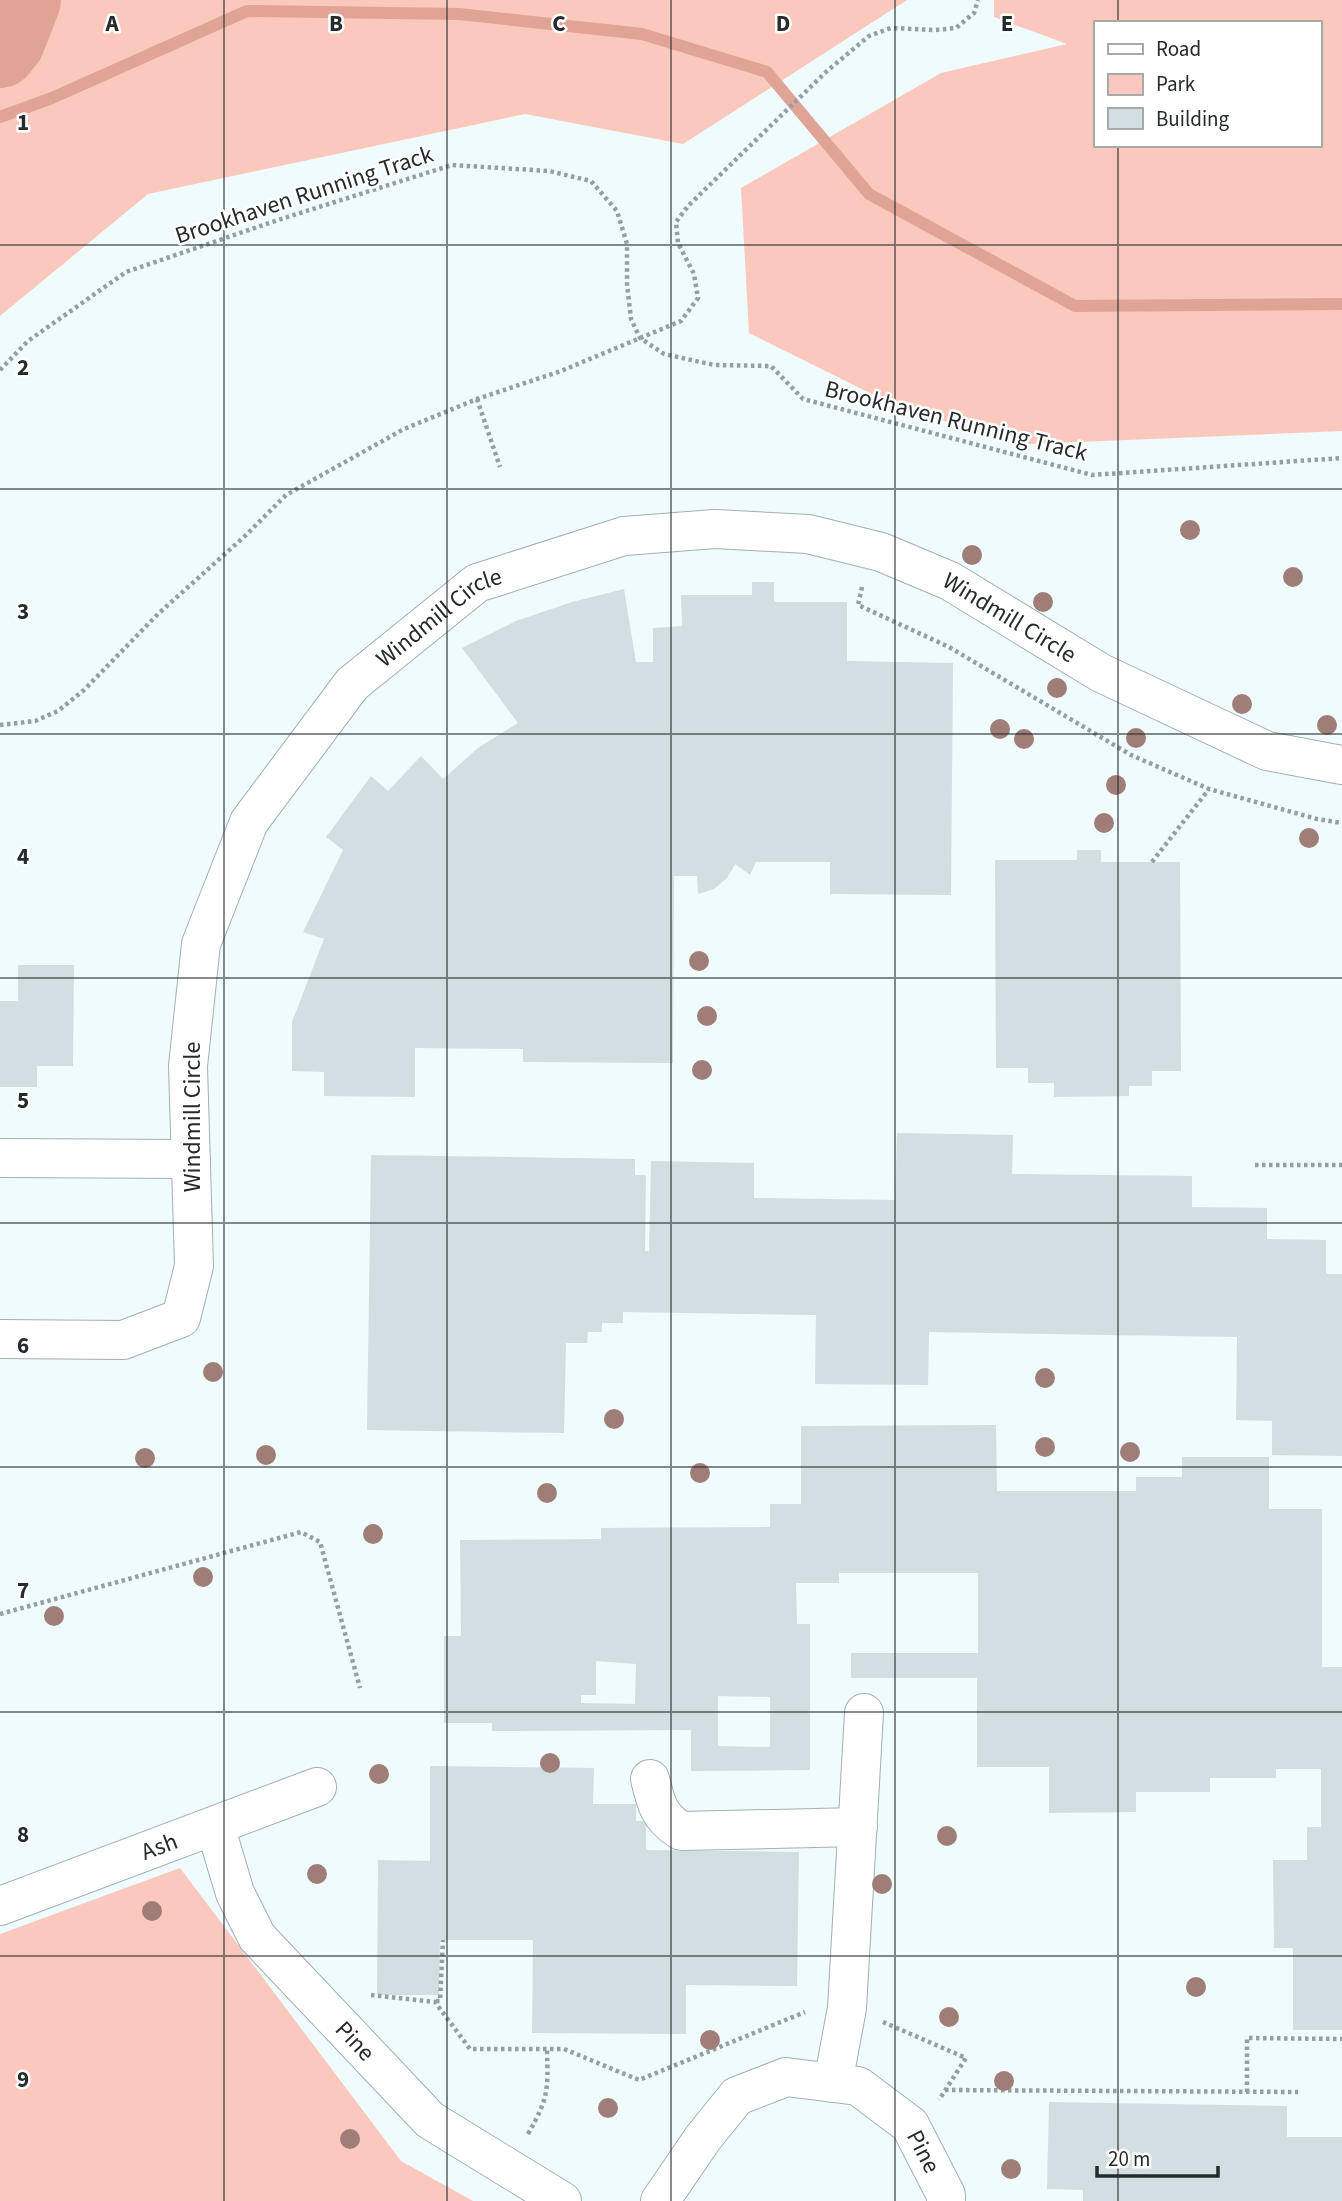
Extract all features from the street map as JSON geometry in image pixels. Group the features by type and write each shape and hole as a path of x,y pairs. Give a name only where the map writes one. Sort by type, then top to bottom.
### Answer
{"lane":[{"name":"Windmill Circle","path":"0,1339 123,1340 181,1318 194,1266 188,1066 201,944 249,822 352,684 477,583 624,536 715,529 808,534 881,552 950,581 1101,673 1267,751 1342,765"},
{"path":"0,1157 191,1159"},
{"path":"833,2083 847,2008 864,1713"},
{"path":"650,1779 661,1813 667,1822 681,1831 858,1828"},
{"name":"Ash","path":"0,1906 317,1787"},
{"name":"Pine","path":"215,1826 235,1893 257,1937 430,2120 562,2201"},
{"name":"Pine","path":"660,2201 703,2138 737,2096 786,2077 858,2085 910,2125 946,2195 946,2201"}],"path":[{"path":"0,725 35,721 58,711 84,690 158,614 245,536 286,495 404,429 477,399 561,371 681,321 698,298 694,274 678,243 676,222 688,206 827,71 869,36 891,28 956,28 974,13 978,0"},
{"name":"Brookhaven Running Track","path":"0,370 28,341 126,272 452,165 549,171 591,181 617,211 627,244 627,284 631,319 640,338 664,354 714,365 771,366 803,399 1092,475 1342,457"},
{"path":"477,399 500,467"},
{"path":"863,585 858,605 949,647 1131,755 1209,789 1303,816 1342,824"},
{"path":"1152,862 1209,789"},
{"path":"1255,1166 1342,1166"},
{"path":"0,1614 301,1532 320,1542 360,1688"},
{"path":"371,1995 440,2001 443,1940"},
{"path":"435,2001 470,2049 565,2049 639,2080 825,2004 847,2008 966,2058 934,2110"},
{"path":"1247,2092 1247,2038 1342,2039"},
{"path":"508,2168 543,2108 548,2088 547,2049"},
{"path":"944,2090 1298,2092"}],"green space":[{"path":"0,0 907,0 683,144 525,114 148,194 0,316"},
{"path":"994,0 1342,0 1342,431 1030,444 906,411 749,333 741,188 941,73 1067,44 994,17"},
{"path":"180,1868 401,2161 473,2201 0,2201 0,1934"}],"building":[{"path":"752,582 774,582 774,602 847,602 847,661 953,663 951,895 830,894 830,862 756,862 750,875 735,864 727,878 714,889 698,894 697,876 674,876 673,1063 523,1062 523,1049 415,1048 415,1097 324,1096 324,1072 292,1071 292,1022 324,939 303,932 343,850 326,837 371,776 388,791 421,756 443,779 478,748 518,723 462,648 516,621 572,602 624,589 636,662 653,662 653,628 682,626 681,595 752,595"},
{"path":"1077,850 1101,850 1101,862 1180,862 1181,1071 1152,1071 1152,1086 1129,1086 1129,1096 1054,1097 1054,1083 1028,1083 1028,1068 996,1068 995,860 1077,860"},
{"path":"18,965 74,965 73,1066 37,1066 37,1087 0,1087 0,1001 18,1001"},
{"path":"897,1133 1013,1135 1012,1174 1192,1176 1192,1207 1267,1208 1267,1239 1326,1240 1326,1274 1342,1274 1342,1456 1272,1455 1272,1421 1236,1420 1237,1337 929,1332 928,1385 815,1384 816,1315 623,1312 623,1323 602,1323 602,1332 588,1332 587,1343 566,1343 564,1433 367,1430 371,1155 635,1159 635,1175 646,1175 645,1251 649,1251 651,1161 754,1163 754,1198 895,1200"},
{"path":"996,1425 997,1491 1136,1491 1136,1477 1182,1477 1182,1457 1269,1457 1269,1509 1322,1509 1322,1667 1342,1667 1342,2030 1293,2030 1293,1948 1274,1948 1273,1860 1307,1860 1307,1827 1321,1827 1321,1769 1276,1769 1276,1778 1210,1778 1210,1792 1136,1792 1136,1812 1049,1813 1049,1767 977,1767 977,1678 851,1678 851,1653 978,1653 978,1573 839,1573 839,1583 796,1583 797,1624 810,1624 810,1770 691,1771 691,1730 492,1731 492,1723 444,1723 444,1636 461,1636 460,1540 601,1539 601,1528 770,1527 770,1504 801,1504 801,1426","holes":["596,1661 636,1664 635,1704 581,1703 581,1695 596,1695","718,1696 770,1697 770,1747 718,1746"]},
{"path":"430,1766 594,1768 593,1804 636,1804 636,1821 646,1821 646,1850 799,1852 797,1986 686,1985 686,2034 532,2033 533,1940 440,1940 439,1995 377,1995 378,1860 430,1861"},
{"path":"1049,2102 1287,2106 1287,2137 1342,2137 1342,2201 1083,2201 1083,2190 1047,2189"}],"waterway":[{"path":"0,51 8,41 24,0"},
{"path":"0,117 52,98 247,11 459,14 642,34 767,72 869,194 1075,306 1342,304"}]}
